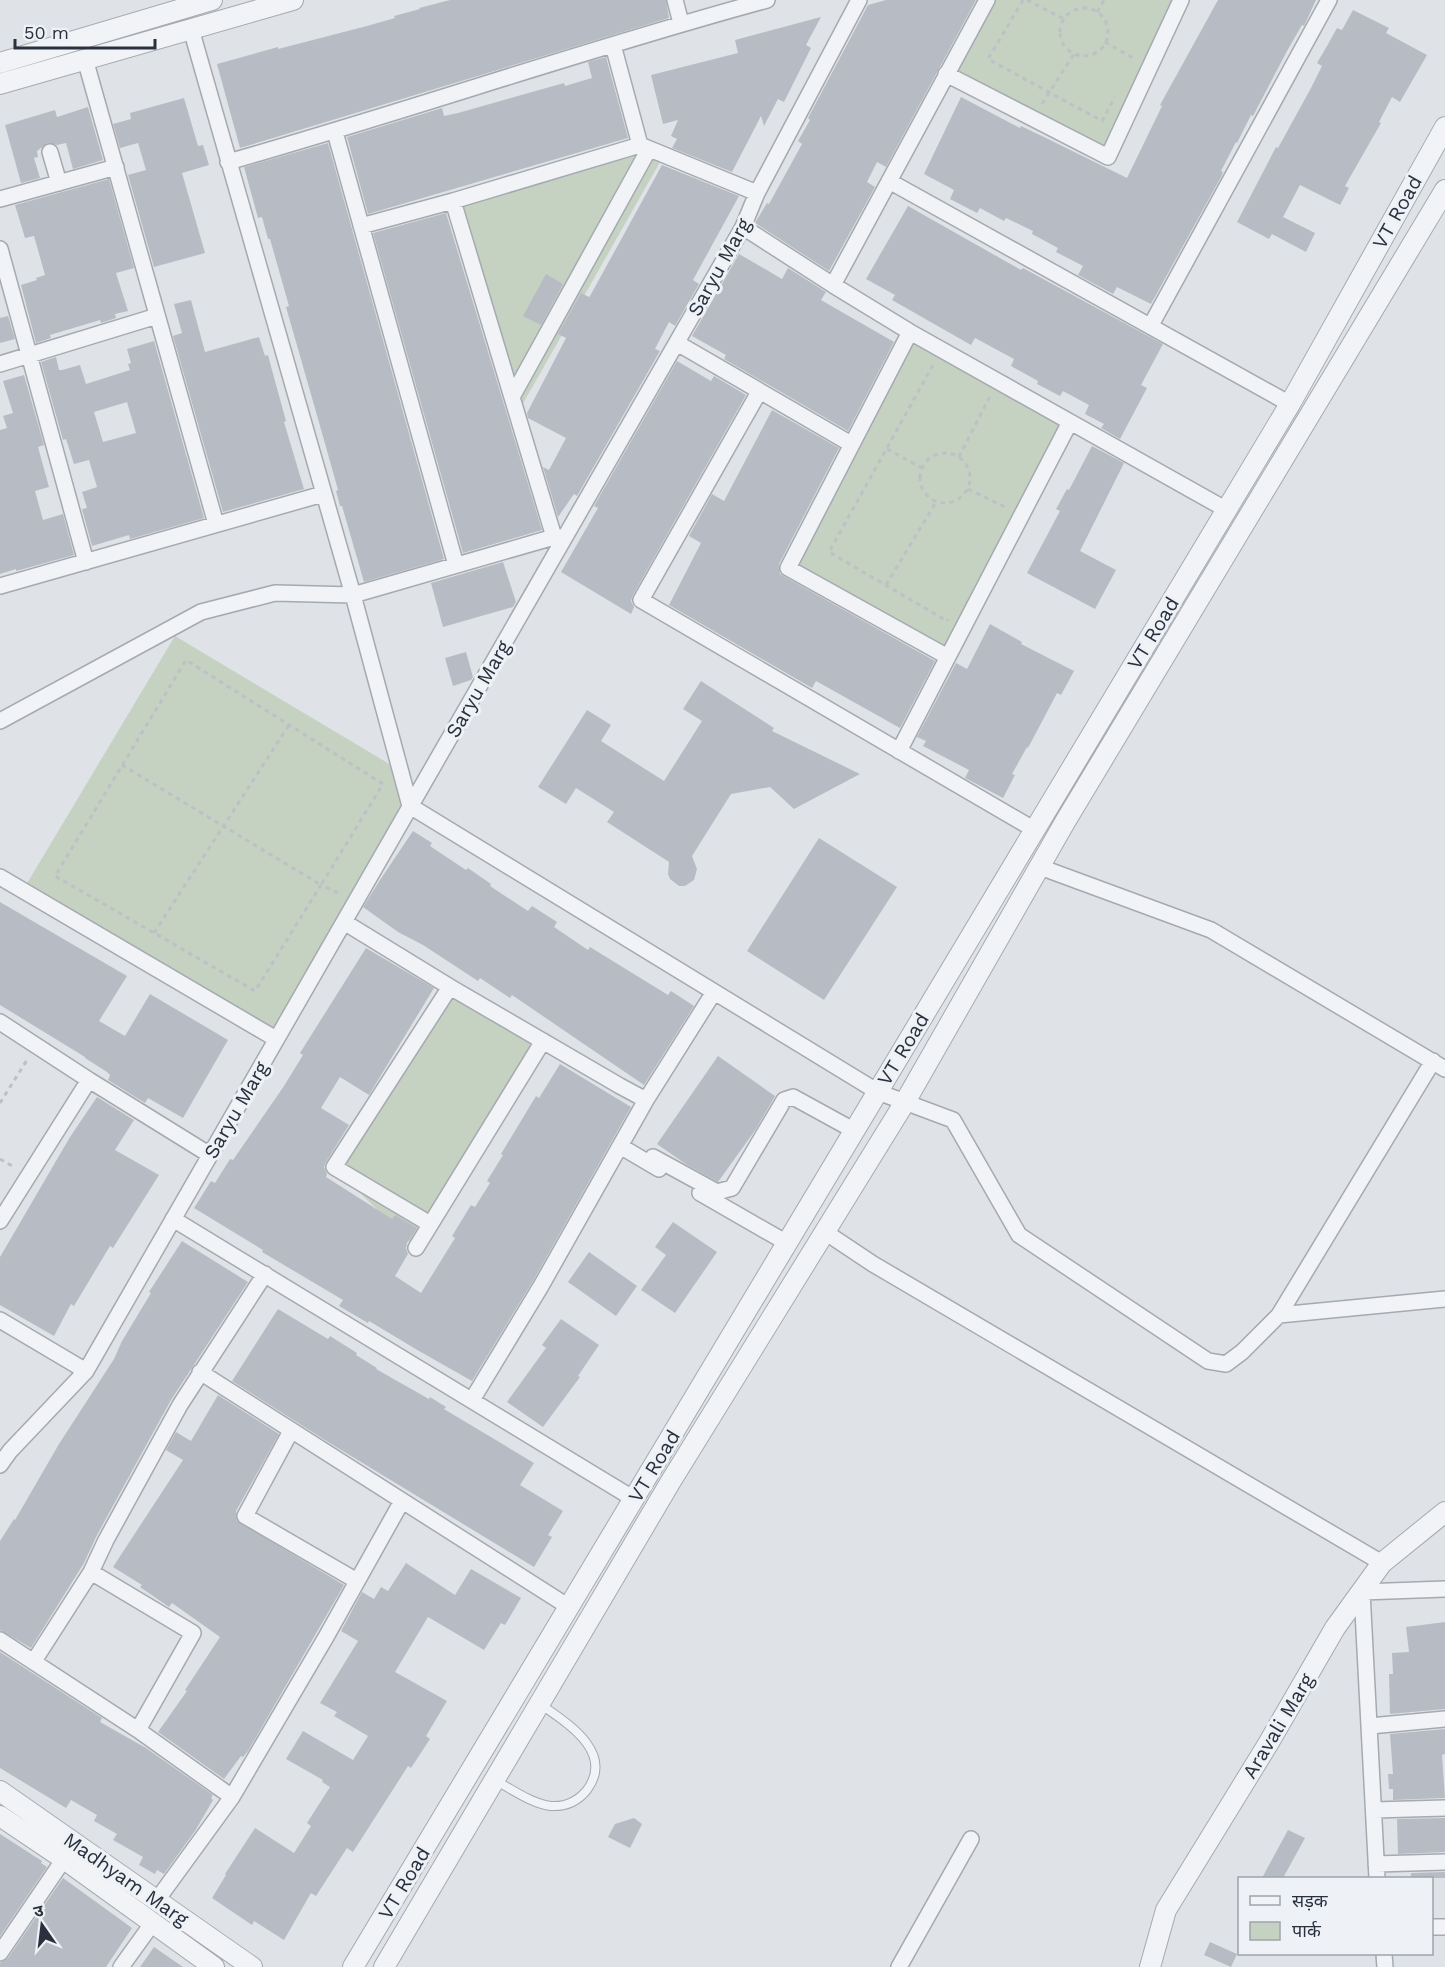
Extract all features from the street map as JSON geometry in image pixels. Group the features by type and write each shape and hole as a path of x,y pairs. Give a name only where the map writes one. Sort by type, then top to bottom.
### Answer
{"street":[{"path":"0,63 212,0"},
{"path":"0,84 293,0"},
{"path":"675,0 681,23"},
{"path":"228,162 335,132 681,23 767,0"},
{"name":"Saryu Marg","path":"0,1465 5,1448 86,1371 410,806 560,537 743,227 757,193 859,0"},
{"path":"833,285 987,0"},
{"path":"946,74 1108,157 1181,0"},
{"path":"1150,325 1329,0"},
{"path":"191,29 410,806 878,1092 953,1120 1019,1234 1208,1361 1226,1364 1242,1352 1279,1315 1439,1065 1211,930 1040,867"},
{"path":"512,396 645,147 613,45"},
{"path":"85,59 216,524"},
{"name":"VT Road","path":"353,1967 1290,404 1445,127"},
{"path":"335,132 456,564"},
{"path":"361,226 645,147 757,193"},
{"path":"50,152 59,183"},
{"path":"0,199 116,167"},
{"path":"889,181 1290,404"},
{"name":"VT Road","path":"384,1967 671,1480 905,1102 1040,867 1445,190"},
{"path":"0,721 201,612 275,593 352,595 456,564 560,537 512,396 453,201"},
{"path":"743,227 910,332 1227,510"},
{"path":"0,249 86,562"},
{"path":"0,364 157,316"},
{"path":"910,332 788,568 948,657"},
{"path":"676,343 851,444"},
{"path":"759,392 641,600 1035,830"},
{"path":"899,751 1070,422"},
{"path":"0,586 323,494"},
{"path":"0,877 276,1039"},
{"path":"344,922 450,987 646,1100"},
{"path":"430,1224 334,1167 450,987"},
{"path":"472,1400 541,1286 646,1100 714,992"},
{"path":"0,1022 210,1155"},
{"path":"416,1248 543,1041"},
{"path":"0,1221 89,1080"},
{"path":"653,1157 717,1192 732,1188 784,1100 793,1097 855,1131"},
{"path":"620,1146 787,1244"},
{"path":"173,1219 634,1499"},
{"path":"825,1232 873,1264 1382,1563"},
{"path":"33,1660 91,1572 106,1540 200,1372 265,1274"},
{"path":"1279,1315 1445,1299"},
{"path":"0,1320 86,1371"},
{"path":"200,1372 569,1607"},
{"path":"291,1431 244,1516 357,1581"},
{"path":"157,1900 232,1797 402,1502"},
{"name":"Aravali Marg","path":"1150,1967 1166,1910 1268,1744 1335,1628 1382,1563 1445,1512"},
{"path":"91,1572 194,1633 138,1730"},
{"path":"1445,1589 1362,1592 1376,1871 1445,1862"},
{"path":"0,1640 138,1730 232,1797"},
{"path":"1370,1726 1445,1719"},
{"path":"498,1725 520,1739"},
{"name":"Madhyam Marg","path":"0,1791 252,1967"},
{"path":"1374,1810 1445,1808"},
{"name":"Madhyam Marg","path":"0,1816 214,1967"},
{"path":"899,1967 971,1839"},
{"path":"0,1953 64,1859"},
{"path":"121,1967 152,1924"}],"lane":[{"path":"495,1780 531,1799 551,1806 575,1802 590,1785 597,1765 586,1741 569,1724 540,1704"}],"path":[{"path":"1064,19 1025,0 988,59 1102,121 1120,90"},
{"path":"1097,12 1104,0"},
{"path":"1090,9 1097,12 1107,29 1105,42 1095,53 1081,56 1074,54 1061,39 1061,25 1064,19 1075,10 1090,9"},
{"path":"1105,42 1137,60"},
{"path":"1034,119 1074,54"},
{"path":"941,350 829,552 947,621 953,611"},
{"path":"959,458 997,381"},
{"path":"887,448 922,468"},
{"path":"951,454 959,458 964,462 970,475 968,489 964,495 951,502 937,501 924,492 920,476 927,461 934,456 951,454"},
{"path":"968,489 1011,509"},
{"path":"886,585 937,501"},
{"path":"186,660 383,784 255,991 55,876 122,765 186,660"},
{"path":"154,933 289,724"},
{"path":"122,765 321,885 356,901"},
{"path":"0,1103 36,1046"}],"green space":[{"path":"987,0 1181,0 1108,157 946,74"},
{"path":"640,145 664,155 517,414 453,201"},
{"path":"910,332 1070,422 948,657 788,568"},
{"path":"175,636 401,771 410,806 276,1039 23,890"},
{"path":"450,987 543,1041 416,1248 334,1167"}],"building":[{"path":"450,0 666,0 669,18 240,148 217,64 367,26"},
{"path":"886,0 976,0 886,167 877,162 867,182 875,187 829,271 755,223 767,203 769,204 802,144 798,141 810,120 808,118 868,5"},
{"path":"1218,0 1316,0 1304,26 1302,25 1253,116 1251,115 1236,142 1221,171 1223,172 1221,177 1151,304 1117,287 1113,294 1078,275 1083,266 1056,252 1058,248 1032,234 1033,231 1006,218 1004,221 980,208 977,213 950,199 954,190 924,174 961,97 1020,128 1021,126 1127,178 1162,106 1160,105"},
{"path":"1353,10 1389,28 1386,33 1427,55 1400,102 1392,97 1379,122 1381,123 1345,186 1349,188 1340,205 1300,185 1283,217 1315,233 1306,252 1272,234 1269,239 1237,222 1276,147 1278,148 1311,88 1322,66 1317,63 1337,28 1342,30"},
{"path":"821,17 806,45 811,48 784,102 778,99 764,126 761,116 732,172 672,148 677,139 671,136 678,120 663,124 651,75 738,53 735,40"},
{"path":"606,57 628,138 368,214 347,137 442,108 444,116 564,83 565,86 592,78 588,62"},
{"path":"184,98 198,146 203,145 209,165 182,173 205,253 154,267 128,175 146,170 138,143 120,148 113,124 131,119 130,113"},
{"path":"88,107 103,160 73,169 66,143 57,145 48,143 37,151 38,157 34,158 40,178 21,183 5,125 55,110 57,117"},
{"path":"328,143 444,559 364,582 342,506 340,506 336,491 338,490 286,307 289,306 270,239 268,239 262,217 258,218 244,167"},
{"path":"662,165 739,196 693,280 699,284 675,326 669,322 655,349 660,351 577,496 574,494 558,517 543,467 549,470 566,438 528,418 527,413 566,338 558,334 581,293 590,296"},
{"path":"109,179 134,268 116,273 128,311 115,314 116,318 101,323 100,320 50,335 51,338 36,343 21,285 45,275 34,236 25,238 15,205"},
{"path":"908,206 1021,270 1023,268 1163,344 1141,385 1147,388 1120,439 1101,428 1104,424 1085,414 1089,405 1063,391 1060,396 1037,384 1038,381 1011,366 1014,359 975,338 971,345 892,300 895,295 866,279"},
{"path":"446,213 542,530 463,553 373,233"},
{"path":"739,254 782,279 788,268 826,292 821,300 894,342 848,431 724,359 726,355 692,336"},
{"path":"546,274 563,284 541,325 523,316"},
{"path":"191,300 205,352 259,337 265,356 268,355 286,421 284,422 304,489 223,512 173,336 182,333 174,304"},
{"path":"8,316 15,339 0,343 0,318"},
{"path":"154,341 204,518 130,539 129,535 92,546 82,509 87,508 82,492 97,487 89,460 74,464 66,439 63,440 41,362 56,357 59,370 80,365 86,384 130,370 128,364 131,363 127,349","holes":["127,402 136,433 103,442 94,412"]},
{"path":"677,361 711,381 714,376 746,395 633,595 631,601 634,607 631,614 561,572 598,508 594,506"},
{"path":"24,375 44,445 38,447 49,487 35,491 43,520 63,514 74,555 0,574 0,430 7,428 3,416 13,413 3,381"},
{"path":"772,410 839,448 779,564 780,574 935,661 900,728 816,681 812,688 669,605 701,543 689,536 712,494 724,501"},
{"path":"1092,446 1124,463 1080,551 1116,570 1095,609 1027,573 1060,511 1056,509 1067,489 1069,490"},
{"path":"503,562 516,602 513,607 443,627 431,583"},
{"path":"990,624 1022,642 1021,644 1074,671 1061,695 1057,693 1012,774 1015,775 1003,798 965,778 969,770 923,746 926,741 917,737 956,663 967,669"},
{"path":"466,652 473,677 471,680 453,686 445,658"},
{"path":"701,681 774,728 772,731 860,774 794,809 770,787 731,794 692,856 697,869 694,880 685,886 679,886 670,879 669,862 607,822 614,812 576,788 566,804 538,787 587,710 611,725 601,741 664,781 702,721 683,709"},
{"path":"413,831 432,843 430,846 466,870 468,868 491,884 490,886 528,911 532,906 557,922 554,927 588,950 590,947 668,995 671,991 694,1006 644,1085 512,995 510,998 480,978 478,981 423,945 398,932 363,907"},
{"path":"819,838 897,887 824,1000 747,951"},
{"path":"0,902 127,976 99,1021 125,1036 150,994 228,1040 183,1118 148,1098 145,1103 108,1080 110,1075 107,1072 85,1057 0,1005"},
{"path":"366,948 434,988 369,1095 340,1077 321,1108 349,1125 324,1167 326,1177 392,1219 395,1215 417,1228 407,1243 408,1254 395,1276 421,1293 455,1238 452,1236 471,1205 475,1207 490,1183 487,1181 503,1155 501,1154 536,1096 539,1098 560,1064 631,1107 533,1281 472,1381 339,1306 343,1300 194,1208 211,1181 215,1183 230,1159 233,1160 284,1086 303,1055 300,1053"},
{"path":"718,1056 775,1096 756,1129 718,1182 687,1165 657,1144"},
{"path":"97,1097 134,1120 115,1150 159,1175 113,1248 110,1246 74,1306 71,1304 54,1336 0,1305 0,1257 70,1137"},
{"path":"673,1222 717,1252 675,1313 641,1290 666,1255 655,1247"},
{"path":"182,1241 248,1282 171,1400 84,1563 31,1648 0,1630 0,1541 114,1359 122,1341 151,1293 149,1292"},
{"path":"589,1252 637,1286 616,1316 568,1282"},
{"path":"278,1309 328,1339 330,1336 357,1353 356,1355 376,1369 429,1399 430,1397 446,1407 444,1409 534,1463 520,1485 563,1511 548,1535 552,1537 534,1567 232,1381"},
{"path":"561,1319 599,1345 578,1376 580,1377 543,1427 507,1402 546,1348 542,1345"},
{"path":"218,1395 279,1434 236,1511 237,1521 344,1585 248,1751 243,1757 241,1756 224,1779 158,1732 187,1691 185,1690 220,1637 172,1603 169,1607 140,1587 142,1585 113,1567 183,1460 166,1450 176,1432 191,1441"},
{"path":"406,1563 455,1595 471,1569 521,1598 505,1625 501,1623 484,1650 428,1617 395,1672 447,1701 426,1736 430,1739 411,1768 408,1766 353,1852 347,1848 316,1896 311,1893 284,1940 254,1921 252,1925 212,1898 255,1828 294,1853 311,1826 307,1823 330,1787 322,1782 323,1780 286,1759 303,1731 353,1760 368,1736 334,1716 337,1712 320,1703 358,1641 341,1631 362,1592 374,1599 381,1587 388,1591"},
{"path":"1445,1622 1445,1709 1390,1714 1389,1674 1393,1674 1392,1653 1409,1652 1406,1627"},
{"path":"0,1652 102,1718 100,1722 146,1748 213,1795 211,1798 213,1800 195,1831 164,1874 157,1870 155,1874 139,1865 143,1857 113,1840 117,1834 94,1821 97,1815 71,1800 66,1808 0,1768"},
{"path":"1445,1729 1445,1754 1442,1755 1445,1798 1393,1800 1393,1789 1389,1789 1388,1774 1393,1774 1390,1734"},
{"path":"634,1818 642,1824 630,1848 608,1837 615,1824"},
{"path":"1445,1818 1445,1852 1398,1854 1397,1819"},
{"path":"1288,1830 1305,1838 1284,1877 1263,1877"},
{"path":"0,1834 42,1861 41,1863 47,1867 0,1936"},
{"path":"1445,1872 1445,1878 1411,1877 1411,1873"},
{"path":"63,1878 132,1928 106,1967 0,1967 0,1963 8,1958"},
{"path":"1210,1942 1237,1954 1231,1967 1204,1955"},
{"path":"154,1947 183,1967 140,1967"}]}
